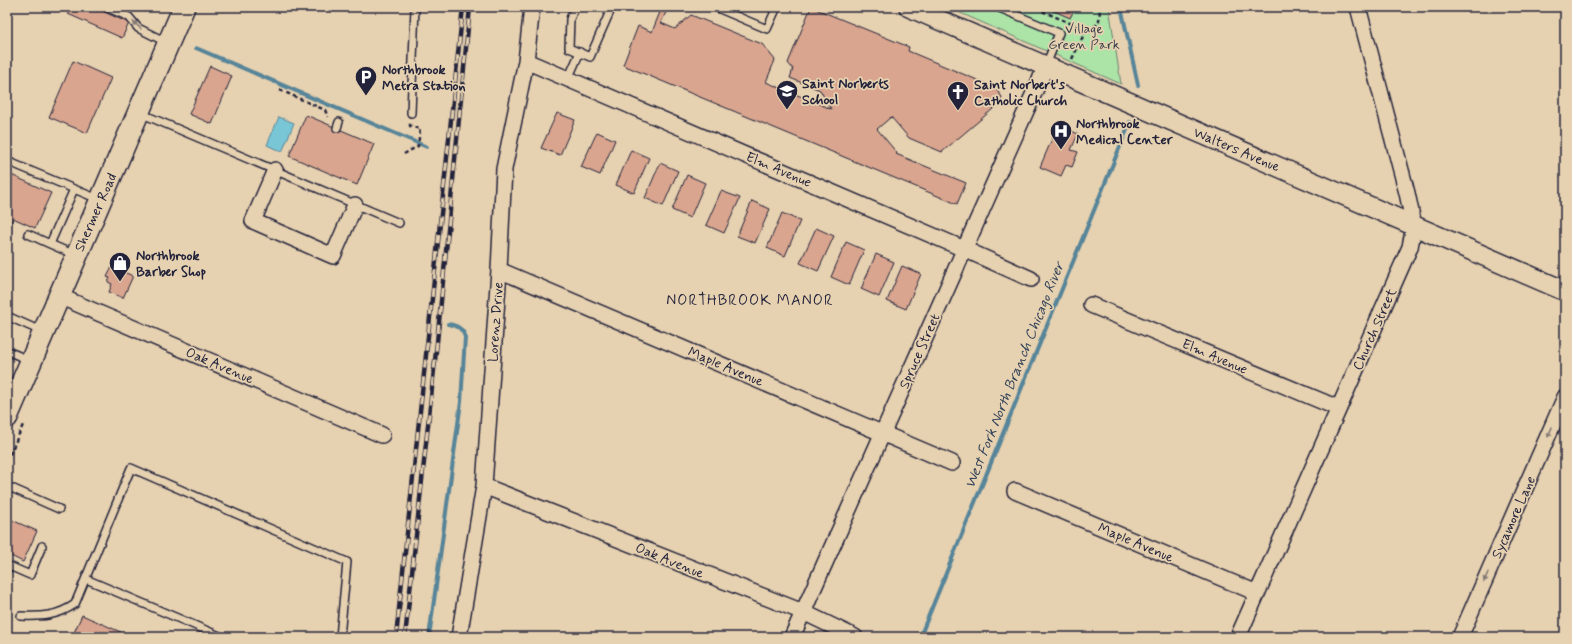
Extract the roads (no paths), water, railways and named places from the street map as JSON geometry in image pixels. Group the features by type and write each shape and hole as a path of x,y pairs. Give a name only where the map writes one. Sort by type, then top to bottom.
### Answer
{"main road":[{"name":"Shermer Road","path":"7,417 12,391 31,361 44,332 168,43 179,9"}],"street":[{"name":"Lorenz Drive","path":"459,637 484,486 499,270 504,169 526,61 532,7"},
{"name":"Walters Avenue","path":"908,7 1565,291"},
{"name":"Church Street","path":"1238,637 1410,247 1414,226 1407,192 1358,7"},
{"name":"Elm Avenue","path":"526,61 964,249 1030,279"},
{"name":"Spruce Street","path":"792,637 1046,66"},
{"path":"275,170 253,221 266,227 333,256 355,205"},
{"name":"Maple Avenue","path":"499,270 952,463"},
{"name":"Oak Avenue","path":"59,296 382,435"},
{"name":"Elm Avenue","path":"1091,305 1338,408"},
{"name":"Sycamore Lane","path":"1460,637 1565,397"},
{"name":"Oak Avenue","path":"484,486 803,612 855,637"},
{"name":"Maple Avenue","path":"1015,491 1257,593"}],"lane":[{"path":"106,7 129,17 138,28 168,43"},
{"path":"411,113 415,7"},
{"path":"575,7 570,19 569,48 590,57 612,7"},
{"path":"715,7 767,29 777,7"},
{"path":"997,7 1060,33 1046,66"},
{"path":"568,79 580,52"},
{"path":"138,112 399,223"},
{"path":"7,161 100,200"},
{"path":"50,244 74,189"},
{"path":"28,234 76,256"},
{"path":"7,316 44,332"},
{"path":"7,351 31,361"},
{"path":"21,616 44,617 65,611 75,604 131,468 347,562 340,637"},
{"path":"7,486 59,509"},
{"path":"7,565 30,575 42,546"},
{"path":"86,578 222,637"}],"water":[{"path":"279,117 294,123 282,152 267,145"}],"waterway":[{"name":"West Fork North Branch Chicago River","path":"1121,7 1138,85"},
{"path":"196,48 427,147"},
{"name":"West Fork North Branch Chicago River","path":"920,637 1130,122"},
{"path":"429,637 461,402 465,337 463,331 454,325 448,324"}],"railway":[{"path":"396,637 463,7"},
{"path":"405,637 437,342 470,7"}],"place":[{"name":"Northbrook Metra Station","path":"366,96"},
{"name":"Saint Norberts School","path":"787,110"},
{"name":"Saint Norbert's Catholic Church","path":"958,112"},
{"name":"Northbrook Medical Center","path":"1061,150"},
{"name":"Northbrook Barber Shop","path":"120,282"}],"district":[{"name":"NORTHBROOK MANOR","path":"750,300"}],"park label":[{"name":"Village Green Park","path":"1084,36"}]}
